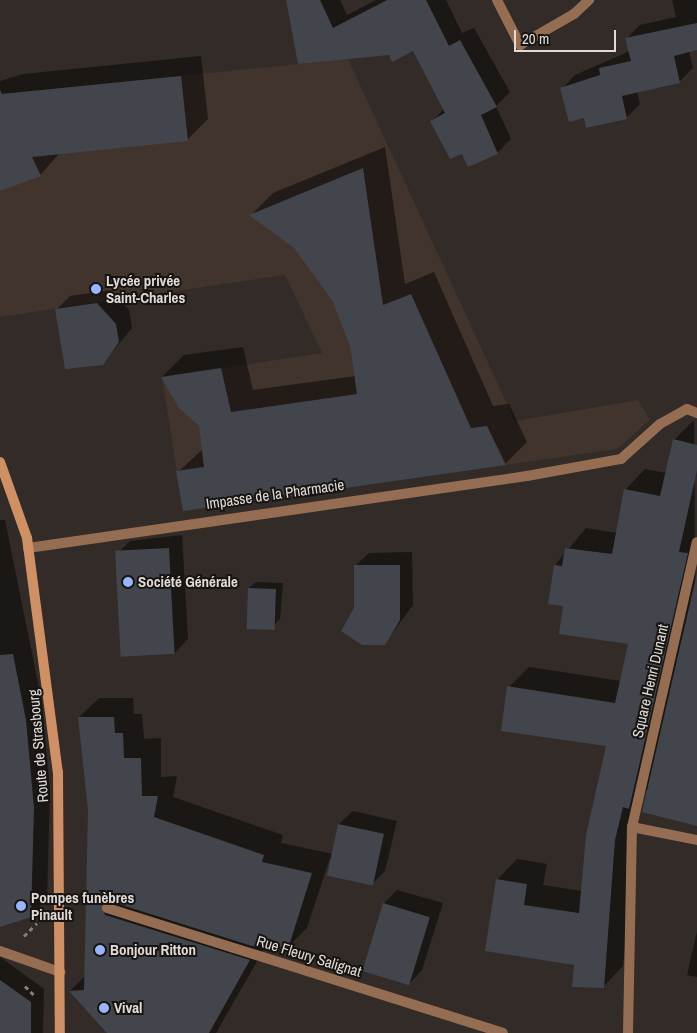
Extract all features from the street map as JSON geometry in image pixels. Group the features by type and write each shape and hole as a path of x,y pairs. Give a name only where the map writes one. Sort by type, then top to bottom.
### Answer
{"main road":[{"name":"Route de Strasbourg","path":"0,462 28,548 58,772 60,1033"}],"street":[{"path":"497,0 520,45 574,14 589,0"},
{"name":"Impasse de la Pharmacie","path":"28,548 527,476 621,459 660,424 687,409 697,413"},
{"name":"Square Henri Dunant","path":"628,1033 632,827 697,542"},
{"path":"632,827 697,840"},
{"name":"Rue Fleury Salignat","path":"107,908 503,1033"},
{"path":"0,951 60,972"}],"shaded area":[{"name":"Lycée privée Saint-Charles","path":"348,59 515,421 638,400 650,420 617,449 183,511 162,377 322,353 285,275 0,317 0,94"}],"building":[{"path":"286,0 320,0 333,28 387,0 426,0 449,46 460,40 497,107 481,115 498,154 468,167 462,154 450,159 430,121 445,113 413,51 392,62 389,55 298,64"},
{"path":"697,23 697,50 674,56 680,83 622,96 627,119 586,128 584,118 569,122 560,88 600,75 599,68 631,61 625,38"},
{"path":"181,76 188,141 32,157 41,176 0,191 0,90 2,94"},
{"path":"363,168 383,305 411,294 471,428 487,426 506,465 183,511 176,471 204,467 199,426 179,408 161,377 221,368 231,412 357,394 350,346 332,300 294,248 249,215"},
{"path":"97,303 116,324 119,342 103,365 65,369 55,309"},
{"path":"673,439 697,445 697,470 679,552 688,553 629,809 623,807 615,840 604,988 572,987 574,965 485,951 496,879 527,884 524,905 579,913 586,835 606,746 501,731 507,686 615,703 628,644 559,634 563,606 548,604 554,565 562,566 565,548 612,554 624,489 660,496"},
{"path":"169,548 175,654 121,657 115,551"},
{"path":"354,565 400,565 400,620 385,645 362,645 341,631 354,608"},
{"path":"697,573 697,826 642,812"},
{"path":"248,588 276,589 275,630 247,629"},
{"path":"13,654 26,720 34,808 31,917 0,927 0,655"},
{"path":"78,717 114,717 115,733 123,733 124,758 141,758 142,796 158,796 154,817 264,855 262,862 312,873 288,949 261,941 258,948 109,901 102,903 105,915 250,960 209,1033 107,1033 69,991 84,990 88,810"},
{"path":"338,824 384,834 373,886 327,876"},
{"path":"383,903 430,917 409,985 362,971"},
{"path":"0,980 31,1002 31,1033 0,1033"}],"place":[{"name":"Lycée privée Saint-Charles","path":"96,289"},
{"name":"Société Générale","path":"128,582"},
{"name":"Pompes funèbres Pinault","path":"21,906"},
{"name":"Bonjour Ritton","path":"100,950"},
{"name":"Vival","path":"104,1008"}]}
